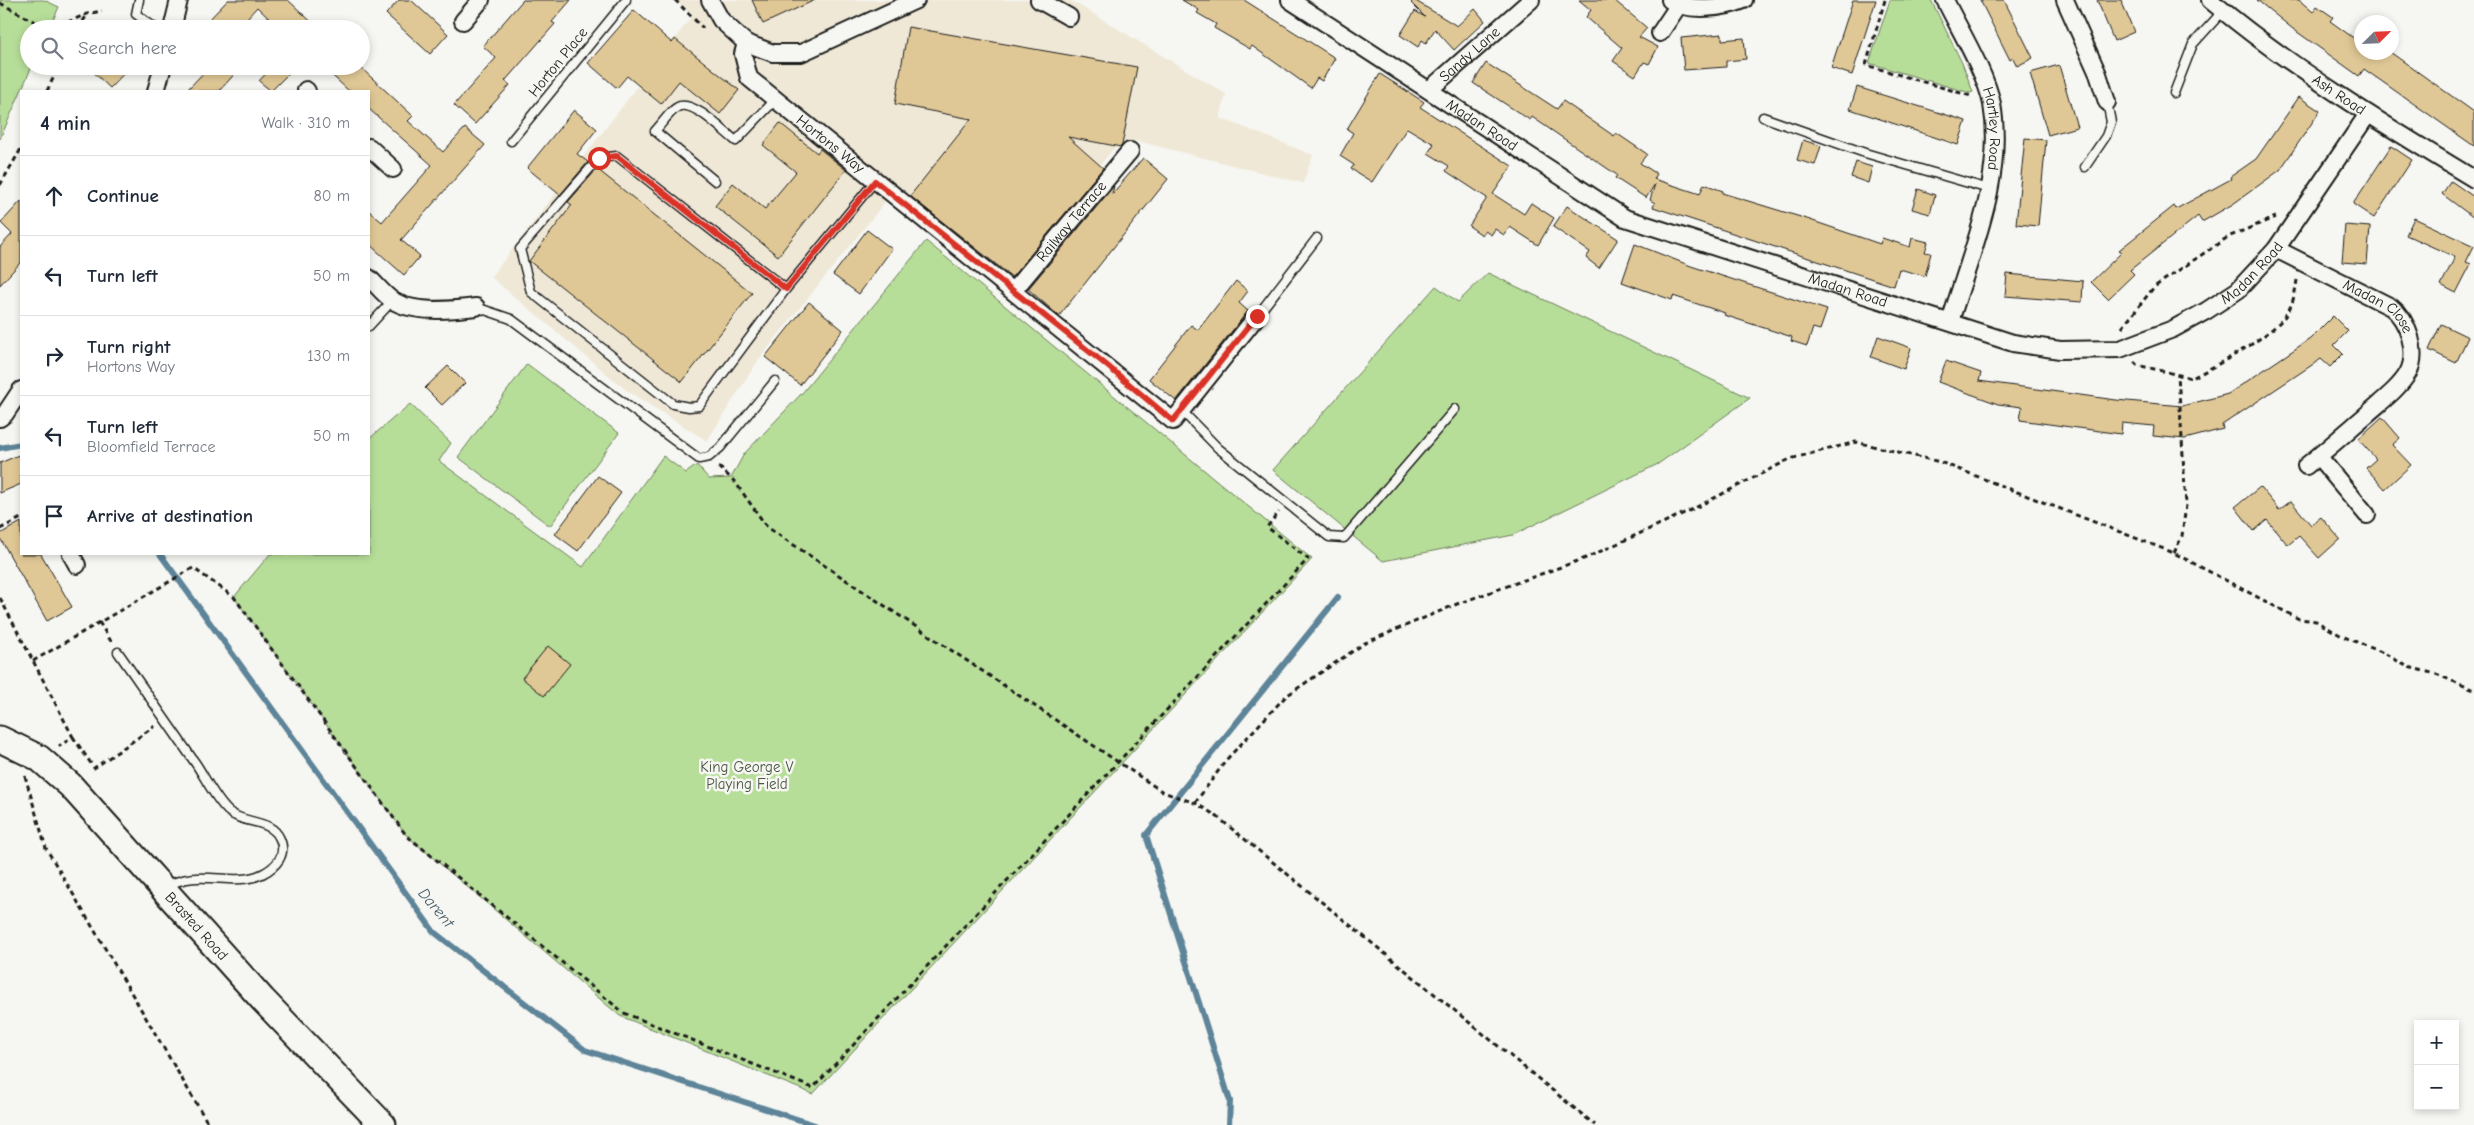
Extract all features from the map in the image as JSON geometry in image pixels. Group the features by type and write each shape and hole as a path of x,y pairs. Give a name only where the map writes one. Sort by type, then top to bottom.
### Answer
{"main road":[{"name":"Brasted Road","path":"8,743 39,758 70,785 263,1000 383,1125"}],"street":[{"path":"174,20 180,0"},
{"path":"710,0 721,20 746,43 773,53 801,53 916,0"},
{"path":"1039,0 1068,17"},
{"name":"Madan Road","path":"1290,0 1625,218 1871,299 2013,343 2060,350 2120,349 2173,328 2206,311 2238,290 2276,249 2368,114"},
{"name":"Sandy Lane","path":"1429,90 1531,0"},
{"path":"1660,33 1674,3 1698,8 1744,0"},
{"name":"Hartley Road","path":"1945,0 1982,76 1992,102 1996,138 1991,189 1950,322"},
{"path":"2066,0 2105,70 2107,102"},
{"name":"Ash Road","path":"2210,0 2368,114 2474,179"},
{"path":"462,21 475,2"},
{"name":"Hortons Way","path":"746,43 742,54 749,78 1013,291 1177,416"},
{"path":"156,90 160,75"},
{"path":"370,148 393,169"},
{"name":"Railway Terrace","path":"1013,291 1130,151"},
{"name":"Madan Close","path":"2276,249 2397,311 2408,329 2412,359 2409,372 2388,396 2312,461 2367,515"},
{"path":"370,279 393,300 418,308 437,310 476,307"},
{"path":"1177,416 1257,316"},
{"path":"0,418 20,396"}],"lane":[{"path":"139,0 136,14 144,20"},
{"name":"Horton Place","path":"511,141 626,0"},
{"path":"2174,93 2193,44 2223,11"},
{"path":"715,181 655,131 680,106 690,106 736,142 776,99"},
{"path":"2084,167 2106,136 2110,122 2107,102"},
{"path":"1763,117 1866,153 1991,189"},
{"path":"786,289 617,156 599,158 520,249 531,292 673,404 689,407 699,406 786,289 875,181"},
{"path":"1257,316 1317,238"},
{"path":"370,325 393,300"},
{"path":"476,307 511,320 698,459 709,458 720,448 775,381"},
{"path":"1177,416 1329,537 1344,538 1455,409"},
{"path":"118,652 229,812 274,829 280,838 283,849 281,859 261,875 176,880 164,888"}],"path":[{"path":"1885,0 1866,65 1992,102"},
{"path":"0,3 32,20"},
{"path":"72,20 102,11"},
{"path":"83,20 87,14"},
{"path":"47,90 55,75"},
{"path":"0,185 20,150"},
{"path":"2300,261 2294,298 2286,315 2226,360 2192,378 2137,365 2120,349 2119,331 2154,287 2228,237 2309,203"},
{"path":"2174,553 2182,536 2186,505 2178,374"},
{"path":"1195,803 1227,759 1286,696 1365,643 1457,604 1586,558 1691,510 1790,459 1856,442 1940,462 2174,553 2299,619 2316,621 2342,636 2384,652 2408,667 2436,674 2474,690"},
{"path":"709,458 735,482 767,527 1163,792 1195,803 1222,821 1595,1125"},
{"path":"33,661 193,568 234,597 406,835 624,1013 813,1088 1308,559 1267,527 1286,503"},
{"path":"0,529 20,519"},
{"path":"0,598 73,737 94,768 165,719"},
{"path":"99,622 118,652"},
{"path":"39,758 73,737"},
{"path":"8,743 46,848 209,1125"}],"shaded area":[{"path":"675,0 1070,0 1226,94 1220,118 1313,155 1303,183 1137,141 1112,150 1005,286 889,197 759,359 707,441 626,390 491,277 692,16"}],"green space":[{"path":"0,0 44,0 59,7 53,20 20,20 20,75 28,75 0,139"},
{"path":"1890,0 1931,0 1962,63 1973,92 1970,93 1869,63"},
{"name":"King George V Playing Field","path":"926,241 1312,559 813,1094 620,1016 406,835 234,597 269,555 370,555 370,438 410,404 451,443 439,461 583,567 663,456 686,473 697,465 709,479 731,478 744,454 803,392"},
{"path":"1488,273 1750,398 1658,464 1513,535 1383,561 1273,470 1436,286 1458,302"},
{"path":"527,364 619,433 550,526 458,457"}],"building":[{"path":"228,0 288,0 309,20 271,20 257,7 245,20 209,20"},
{"path":"399,0 411,0 448,34 430,54 386,14"},
{"path":"523,0 571,0 552,22 555,24 505,81 510,85 475,124 454,105 496,58 483,46"},
{"path":"752,0 815,0 763,24"},
{"path":"1182,0 1244,0 1335,58 1322,81 1317,78 1311,88 1252,46 1250,49 1214,28 1216,24 1197,13 1199,10"},
{"path":"1414,0 1457,26 1475,9 1485,21 1454,50 1435,29 1426,43 1422,40 1418,47 1400,35 1415,11 1425,17 1411,3"},
{"path":"1579,0 1614,0 1647,28 1639,37 1658,47 1649,64 1644,62 1635,76 1613,61 1622,48 1586,17 1591,10"},
{"path":"1853,0 1876,0 1852,75 1831,68"},
{"path":"1980,0 2004,0 2033,58 2017,66 2013,58 2010,60"},
{"path":"2097,0 2121,0 2134,32 2114,41"},
{"path":"2257,0 2299,0 2313,12 2317,6 2333,17 2330,21 2354,38 2354,60 2399,60 2399,58 2474,112 2474,146 2364,69 2359,76 2293,29"},
{"path":"634,10 672,43 675,39 739,90 720,114 679,81 661,104 627,76 617,88 588,63"},
{"path":"908,27 1137,67 1121,147 1068,137 1103,168 1012,277 910,196 971,119 895,104"},
{"path":"1722,34 1722,40 1744,38 1746,59 1726,61 1726,67 1684,70 1681,38"},
{"path":"1486,63 1557,109 1563,101 1614,136 1616,133 1647,154 1640,163 1657,174 1654,179 1700,194 1704,184 1723,191 1722,193 1880,244 1882,238 1910,247 1912,238 1928,242 1925,252 1931,253 1925,276 1899,269 1894,286 1653,207 1655,203 1650,200 1655,184 1646,198 1615,178 1617,175 1532,117 1530,120 1473,83"},
{"path":"2059,65 2077,127 2048,135 2030,73"},
{"path":"1380,74 1424,102 1420,107 1512,166 1493,194 1524,214 1531,203 1554,218 1538,245 1510,227 1504,235 1495,229 1491,235 1485,231 1482,235 1469,226 1487,198 1446,171 1449,166 1428,153 1434,144 1407,128 1372,182 1351,169 1354,165 1340,156 1353,133 1347,129"},
{"path":"96,75 122,75 110,88"},
{"path":"201,75 234,75 220,90 187,90"},
{"path":"265,75 287,75 272,90 259,81"},
{"path":"332,75 369,75 413,116 408,121 443,152 465,128 485,145 401,240 420,256 404,275 370,245 370,212 382,222 432,165 370,110 370,90 348,90"},
{"path":"1857,87 1966,121 1958,145 1850,109"},
{"path":"2299,97 2320,111 2280,170 2233,204 2202,222 2198,216 2130,270 2134,274 2108,299 2091,282 2122,252 2119,250 2174,206 2176,209 2231,179 2230,177 2256,159"},
{"path":"574,110 597,129 577,154 588,162 560,195 527,168"},
{"path":"780,123 817,153 820,149 846,170 778,256 715,206 733,183 765,209 796,172 763,145"},
{"path":"2025,138 2046,140 2038,226 2016,224"},
{"path":"1803,140 1821,146 1815,165 1797,160"},
{"path":"2391,146 2412,160 2374,218 2353,204"},
{"path":"1143,158 1168,179 1059,316 1028,289 1114,186 1112,194"},
{"path":"1856,162 1872,167 1868,183 1851,177"},
{"path":"597,169 752,293 682,382 529,261 572,205 568,202"},
{"path":"2451,181 2474,197 2474,218 2442,194"},
{"path":"1918,189 1935,195 1930,214 1912,209"},
{"path":"20,202 20,263 0,285 0,247 12,234 1,223"},
{"path":"1567,206 1618,239 1599,268 1586,258 1590,252 1553,227"},
{"path":"2414,218 2474,246 2466,262 2471,264 2456,293 2441,285 2455,257 2406,235"},
{"path":"2345,225 2370,227 2367,264 2342,262"},
{"path":"867,230 892,249 859,294 833,275"},
{"path":"1635,244 1691,266 1827,310 1820,330 1813,328 1807,346 1791,341 1792,337 1724,315 1725,313 1673,296 1672,300 1622,282"},
{"path":"2007,274 2083,281 2082,302 2005,296"},
{"path":"1236,281 1248,291 1239,303 1248,311 1176,401 1149,379 1191,325 1198,330"},
{"path":"809,302 843,330 800,385 765,357"},
{"path":"2333,316 2348,331 2334,345 2343,354 2330,367 2321,359 2222,425 2223,429 2185,439 2153,436 2154,426 2122,423 2121,434 2020,420 2022,407 1998,404 1938,382 1946,361 1981,373 1979,381 2116,400 2182,406 2228,394 2310,339"},
{"path":"2441,324 2468,337 2456,363 2429,350"},
{"path":"1878,336 1911,348 1904,369 1871,357"},
{"path":"448,366 465,383 442,405 425,388"},
{"path":"2382,417 2400,438 2392,445 2411,465 2385,489 2366,468 2376,459 2358,439"},
{"path":"20,454 20,484 0,493 0,463"},
{"path":"598,476 621,493 578,551 555,534"},
{"path":"2260,487 2279,510 2291,501 2311,525 2321,517 2340,539 2319,558 2299,536 2288,545 2267,520 2254,531 2235,507"},
{"path":"20,523 20,555 42,555 72,607 47,621 0,538 0,534"},
{"path":"548,646 570,664 544,696 522,678"}],"waterway":[{"name":"Darent","path":"0,448 20,444"},
{"name":"Darent","path":"161,555 434,932 585,1050 815,1125"},
{"path":"1229,1125 1230,1101 1146,835 1338,597"}],"route":[{"path":"599,158 617,156 786,289 875,181 1105,364 1173,421 1257,316"}]}
